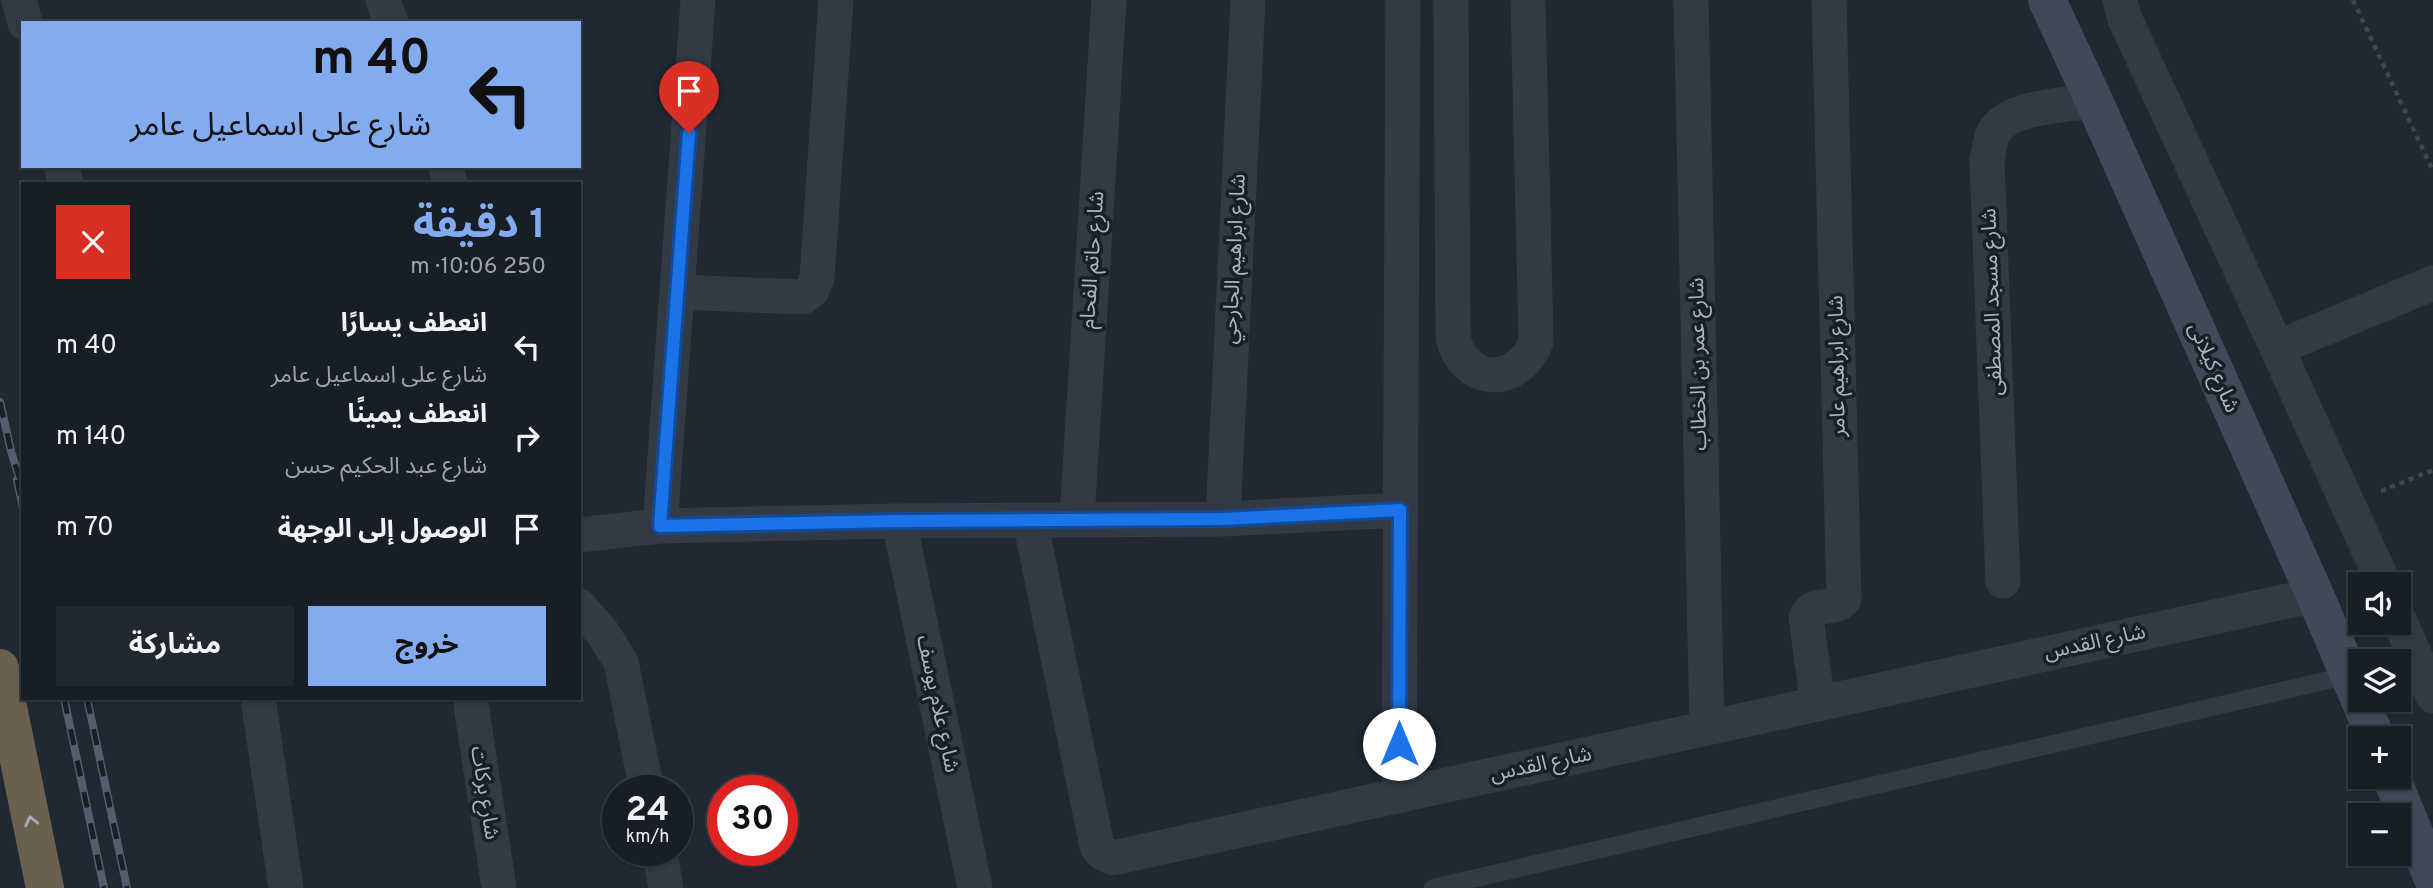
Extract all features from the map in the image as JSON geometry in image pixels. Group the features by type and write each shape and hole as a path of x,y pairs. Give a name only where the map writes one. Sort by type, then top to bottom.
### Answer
{"highway":[{"path":"0,668 45,888"}],"street":[{"path":"19,0 24,21"},
{"path":"383,0 390,21"},
{"path":"660,526 698,0"},
{"path":"677,292 803,297 812,290 817,278 836,0"},
{"name":"شارع حاتم الفحام","path":"1077,519 1109,0"},
{"name":"شارع ابراهيم الجارحي","path":"1223,519 1248,0"},
{"path":"1399,796 1403,0"},
{"path":"1451,0 1453,338 1463,362 1474,370 1499,375 1512,372 1523,365 1536,342 1528,0"},
{"name":"شارع عمر بن الخطاب","path":"1691,0 1707,728"},
{"name":"شارع ابراهيم عامر","path":"1818,704 1806,618 1812,608 1837,606 1843,599 1829,0"},
{"name":"شارع كيلانى","path":"2047,0 2348,670"},
{"path":"2120,0 2125,19 2379,572"},
{"name":"شارع مسجد المصطفى","path":"2003,581 1987,161 1993,134 2005,120 2029,111 2094,101"},
{"path":"2277,348 2433,283"},
{"path":"581,535 660,526 1223,519 1400,510"},
{"name":"شارع علام يوسف","path":"899,521 975,888"},
{"name":"شارع القدس","path":"1030,521 1097,846 1107,856 1120,858 2315,595"},
{"path":"581,608 602,632 621,663 644,775"},
{"path":"2406,635 2432,689"},
{"path":"258,700 286,888"},
{"name":"شارع بركات","path":"470,700 499,888"},
{"path":"2396,789 2433,878"},
{"path":"662,866 666,888"}],"lane":[{"path":"1433,888 2348,675"}],"path":[{"path":"2353,0 2433,171"},
{"path":"2348,505 2433,470"}],"railway":[{"path":"0,402 21,484"},
{"path":"17,480 21,499"},
{"path":"64,700 104,888"},
{"path":"87,700 127,888"}],"route":[{"path":"689,133 660,526 1223,519 1400,510 1399,744"}]}
